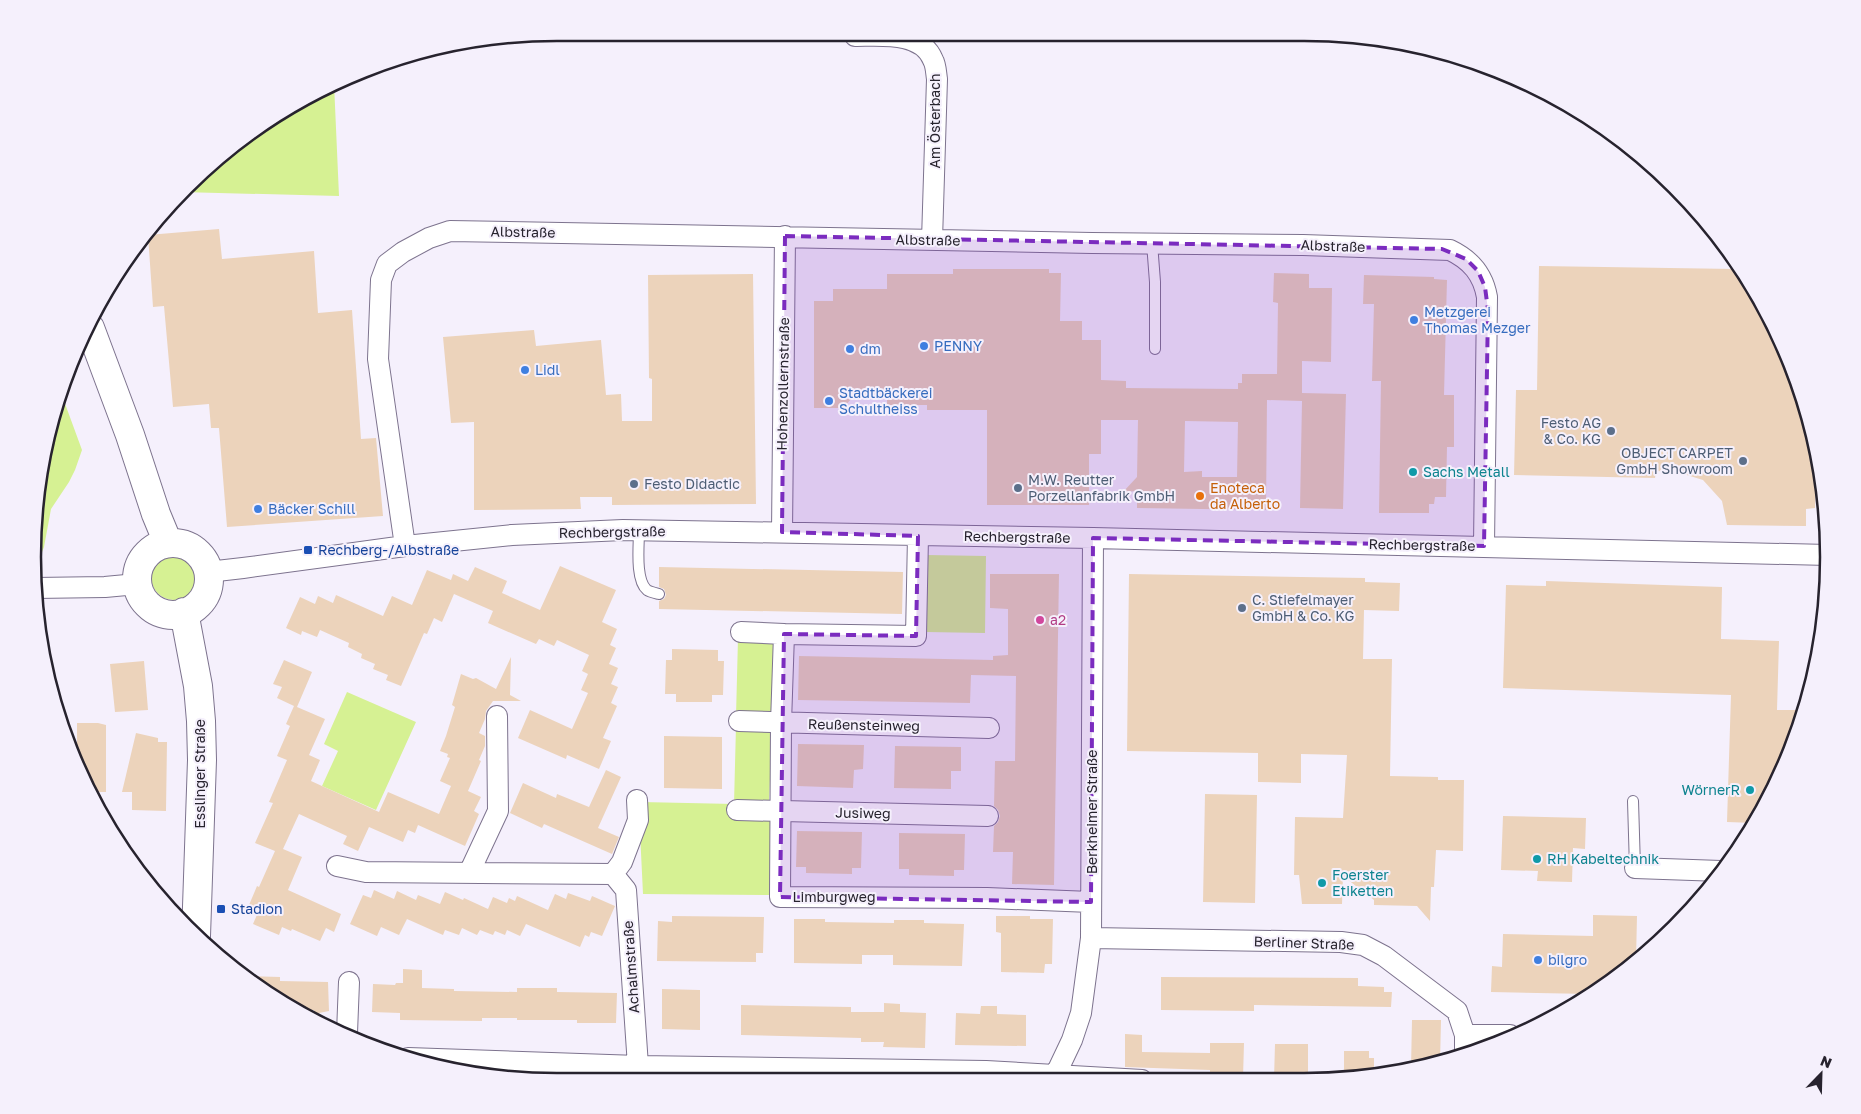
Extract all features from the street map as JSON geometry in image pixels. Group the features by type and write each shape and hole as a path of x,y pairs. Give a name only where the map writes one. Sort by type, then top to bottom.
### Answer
{"main road":[{"path":"92,334 168,543"},
{"path":"168,543 180,544 194,550 204,561 208,572 208,585 205,593 196,606 184,612 169,614 154,609 144,600 137,584 139,567 144,557 157,546 168,543"},
{"name":"Esslinger Straße","path":"184,612 198,686 201,721 202,760 196,926"}],"street":[{"name":"Am Österbach","path":"914,41 924,46 933,59 937,79 932,240"},
{"name":"Albstraße","path":"405,546 378,359 380,280 388,264 412,247 450,231 1092,243 1303,244 1450,250 1466,259 1482,279 1487,297 1484,546"},
{"name":"Hohenzollernstraße","path":"782,532 785,236"},
{"name":"Rechbergstraße","path":"208,572 405,546 512,536 639,530 1484,546 1820,555"},
{"path":"740,632 916,636 918,536"},
{"name":"Berkheimer Straße","path":"1057,1073 1072,1040 1080,1013 1091,938 1092,538"},
{"path":"42,588 105,587 137,584"},
{"name":"Limburgweg","path":"784,634 781,723 780,897 987,898 1091,902"},
{"path":"469,873 498,811 497,716"},
{"name":"Reußensteinweg","path":"739,722 989,728"},
{"path":"337,866 366,872 613,874 622,862 638,820 637,800"},
{"name":"Jusiweg","path":"737,810 988,816"},
{"path":"1635,868 1713,871"},
{"name":"Achalmstraße","path":"613,874 626,890 638,1066"},
{"name":"Berliner Straße","path":"1091,938 1341,942 1363,946 1384,956 1457,1011 1465,1044 1481,1041"},
{"path":"347,1028 349,982"},
{"path":"441,1059 638,1066 986,1070 1012,1073"}],"lane":[{"path":"1152,243 1155,282 1155,349"},
{"path":"639,530 639,573 642,583 648,591 659,594"},
{"path":"1633,801 1635,868"}],"highlighted area":[{"path":"785,236 1442,249 1466,259 1478,271 1485,287 1488,310 1484,546 1093,538 1091,902 780,897 784,634 916,636 918,536 782,532"}],"green space":[{"path":"334,92 339,196 192,192 217,169 270,128"},
{"path":"65,404 82,450 69,482 51,509 41,554 42,523 51,456"},
{"path":"174,554 187,558 193,564 197,577 193,590 187,596 174,600 161,596 155,590 151,577 155,564 161,558"},
{"path":"927,555 986,556 985,633 926,632"},
{"path":"738,638 773,643 772,710 770,715 736,716"},
{"path":"347,692 416,722 376,810 322,786 338,751 324,744"},
{"path":"736,726 772,731 769,802 771,820 769,895 643,894 640,832 641,802 734,804"}],"building":[{"path":"219,229 222,259 314,251 318,313 352,310 361,439 376,438 383,516 227,527 219,428 211,428 209,404 173,407 164,306 153,307 149,242 155,234"},
{"path":"1539,266 1732,269 1767,329 1792,391 1810,456 1815,494 1815,508 1806,509 1806,526 1727,525 1722,501 1703,480 1677,472 1656,471 1655,478 1514,475 1516,390 1537,390"},
{"path":"953,269 1049,269 1049,273 1061,273 1060,321 1082,321 1082,340 1101,340 1101,380 1126,381 1126,388 1238,389 1238,383 1242,383 1242,374 1277,374 1278,303 1273,302 1274,273 1309,274 1309,288 1332,288 1331,362 1302,361 1302,393 1346,394 1343,509 1300,508 1302,401 1267,400 1266,510 1137,508 1137,491 1123,492 1137,477 1138,420 1101,420 1101,454 1089,454 1089,505 987,505 987,410 927,410 927,405 887,405 887,397 853,397 843,408 814,408 814,301 833,301 833,289 887,289 887,274 953,274","holes":["1185,421 1238,422 1237,477 1202,477 1202,471 1184,472"]},
{"path":"753,274 756,504 612,505 612,497 580,497 581,509 474,510 474,422 451,423 443,337 534,330 536,346 601,340 606,395 621,394 622,421 652,421 652,379 649,378 648,275"},
{"path":"1364,275 1434,277 1434,279 1447,280 1444,395 1454,395 1454,447 1447,447 1446,497 1435,497 1434,504 1429,504 1429,513 1379,513 1381,381 1372,381 1374,304 1363,304"},
{"path":"560,566 616,590 602,622 617,629 610,645 616,648 609,664 618,668 611,684 618,687 611,703 617,706 603,738 611,741 599,769 567,755 566,759 518,738 530,710 572,729 588,693 581,690 588,674 582,671 589,655 557,640 554,646 539,639 536,644 488,623 493,611 454,594 442,622 434,618 427,634 424,633 401,686 386,680 388,675 373,669 375,664 361,658 362,654 348,647 349,643 320,630 317,637 302,631 301,635 286,628 300,597 315,604 318,596 333,603 336,595 383,616 392,596 412,605 427,570 451,580 453,574 468,581 475,567 507,581 502,593 540,610"},
{"path":"659,567 903,572 902,614 659,609 659,601 664,599 666,595 664,589 659,587"},
{"path":"990,574 1059,574 1054,885 1012,884 1013,852 993,852 994,826 1000,816 994,806 995,761 1015,761 1016,676 971,675 970,703 798,700 799,656 993,660 993,656 1008,655 1008,609 990,608"},
{"path":"1129,574 1365,578 1365,582 1400,583 1399,611 1364,610 1363,659 1392,659 1390,776 1438,777 1438,780 1464,780 1463,851 1436,850 1434,887 1431,887 1430,921 1417,906 1374,905 1374,900 1343,876 1342,904 1302,904 1299,875 1294,875 1295,817 1343,818 1347,755 1301,754 1301,783 1258,782 1258,753 1127,751"},
{"path":"1546,581 1722,587 1721,639 1779,641 1777,710 1796,710 1767,785 1746,823 1727,822 1731,695 1503,688 1506,585 1546,586"},
{"path":"672,649 718,650 718,661 724,661 723,695 712,695 712,702 676,702 676,694 665,694 666,660 672,660"},
{"path":"511,657 510,695 521,701 493,701 486,711 479,733 485,736 485,746 479,760 481,761 468,791 481,797 474,811 479,814 465,846 418,825 415,833 408,830 403,842 369,827 358,851 343,844 347,836 299,814 283,849 302,857 288,890 341,914 334,932 326,928 320,941 292,929 291,931 282,927 279,935 253,924 259,910 249,905 275,851 255,843 273,803 269,802 287,760 277,756 290,726 286,724 294,706 277,698 282,687 273,684 284,660 312,672 297,707 325,719 309,755 320,760 311,781 379,812 388,792 439,814 451,786 440,781 450,758 447,757 448,754 440,751 455,707 452,705 461,674 473,679 476,678 496,689"},
{"path":"144,661 148,710 115,712 110,664"},
{"path":"77,723 106,725 106,792 98,792 77,744"},
{"path":"136,733 158,738 158,742 167,742 166,811 132,810 132,792 122,792"},
{"path":"664,736 722,737 722,789 664,788"},
{"path":"798,744 864,745 863,769 854,770 853,788 797,786"},
{"path":"895,746 961,747 961,771 951,771 951,789 894,788"},
{"path":"606,770 621,777 598,828 619,837 612,854 544,824 542,828 510,813 523,783 556,798 557,794 589,807"},
{"path":"1205,794 1257,795 1255,903 1203,902"},
{"name":"RH Kabeltechnik","path":"1503,816 1586,818 1585,849 1573,848 1572,882 1537,881 1538,871 1501,870"},
{"path":"797,831 862,832 861,868 852,868 852,874 806,873 806,867 796,867"},
{"path":"899,833 965,834 964,870 954,870 954,876 909,875 909,869 899,869"},
{"path":"374,890 394,899 397,891 416,900 418,895 440,904 445,892 488,909 493,897 507,903 509,898 515,901 517,896 548,910 555,894 566,899 568,893 590,901 592,896 615,906 602,936 591,932 589,937 585,935 580,947 526,924 520,936 507,930 505,935 495,931 493,935 480,930 477,935 462,928 459,935 445,930 443,935 407,919 399,935 381,927 377,936 350,924 363,895 371,898"},
{"path":"1593,915 1637,916 1636,951 1578,994 1491,992 1492,966 1502,967 1503,934 1593,936"},
{"path":"672,916 764,917 763,953 756,953 756,962 657,961 658,921 672,922"},
{"path":"996,916 1030,916 1030,919 1053,919 1052,964 1045,964 1044,973 1001,972 1001,933 996,932"},
{"path":"794,919 825,919 825,922 894,923 894,920 924,920 924,923 964,924 962,966 893,965 893,955 862,955 862,964 794,963"},
{"path":"403,969 422,970 422,988 454,989 454,991 517,992 517,988 557,988 557,992 617,993 616,1023 577,1023 577,1020 517,1020 517,1018 482,1018 482,1021 400,1020 400,1013 372,1012 373,984 395,985 396,983 403,983"},
{"path":"257,976 280,977 280,981 328,982 329,1011 317,1013 314,1010 299,1004"},
{"path":"1161,977 1358,978 1358,986 1384,987 1384,992 1392,992 1391,1007 1254,1005 1254,1011 1161,1010"},
{"path":"662,989 700,990 700,1030 662,1029"},
{"path":"884,1003 900,1004 900,1012 926,1013 925,1048 883,1047 884,1042 861,1042 861,1038 741,1035 741,1005 851,1007 851,1012 884,1012"},
{"path":"981,1006 997,1006 997,1014 1026,1015 1026,1046 955,1045 956,1013 980,1014"},
{"path":"1412,1020 1441,1020 1440,1054 1411,1061"},
{"path":"1125,1034 1142,1035 1142,1052 1210,1053 1210,1043 1244,1043 1243,1073 1210,1073 1210,1070 1125,1067"},
{"path":"1275,1044 1308,1044 1308,1073 1274,1073"},
{"path":"1344,1051 1369,1051 1369,1058 1374,1058 1374,1068 1344,1071"}],"place":[{"name":"Metzgerei Thomas Mezger","path":"1414,320"},
{"name":"PENNY","path":"924,346"},
{"name":"dm","path":"850,349"},
{"name":"Lidl","path":"525,370"},
{"name":"Stadtbäckerei Schultheiss","path":"829,401"},
{"name":"Festo AG & Co. KG","path":"1611,431"},
{"name":"OBJECT CARPET GmbH Showroom","path":"1743,461"},
{"name":"Sachs Metall","path":"1413,472"},
{"name":"Festo Didactic","path":"634,484"},
{"name":"M.W. Reutter Porzellanfabrik GmbH","path":"1018,488"},
{"name":"Enoteca da Alberto","path":"1200,496"},
{"name":"Bäcker Schill","path":"258,509"},
{"name":"Rechberg-/Albstraße","path":"308,550"},
{"name":"C. Stiefelmayer GmbH & Co. KG","path":"1242,608"},
{"name":"a2","path":"1040,620"},
{"name":"WörnerR","path":"1750,790"},
{"name":"RH Kabeltechnik","path":"1537,859"},
{"name":"Foerster Etiketten","path":"1322,883"},
{"name":"Stadion","path":"221,909"},
{"name":"bilgro","path":"1538,960"}]}
